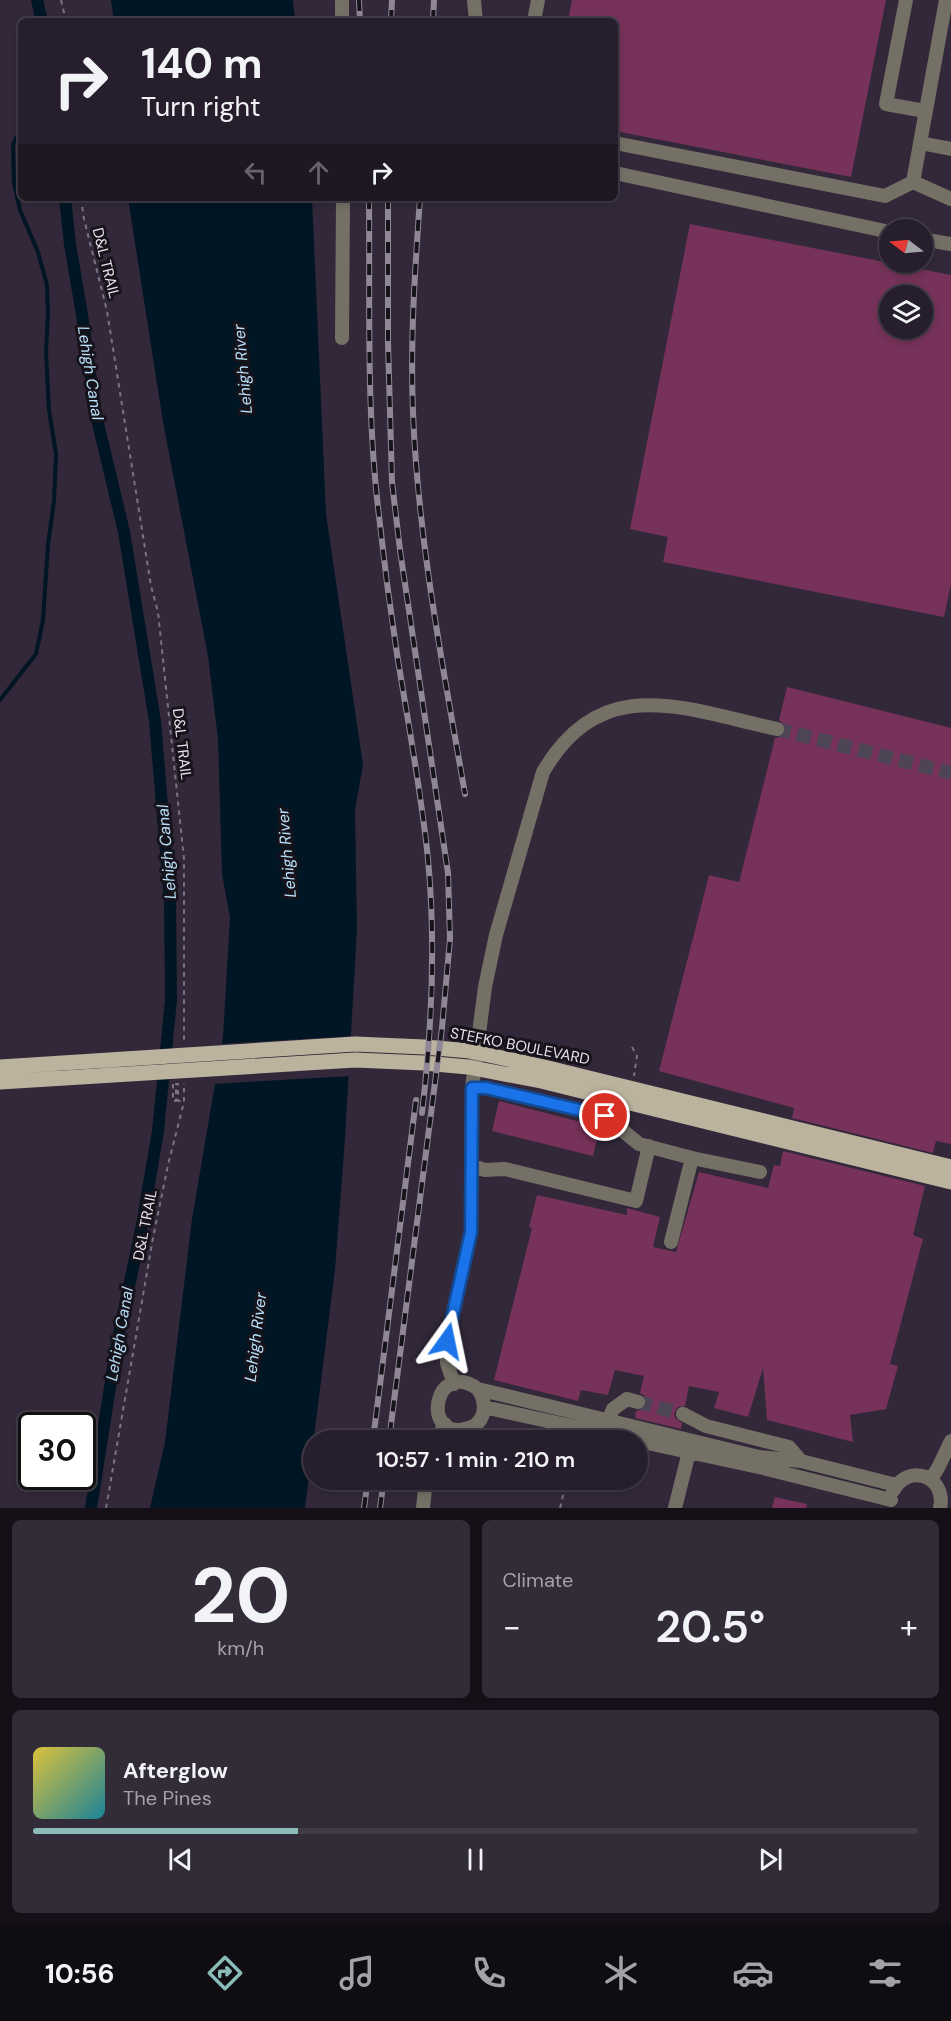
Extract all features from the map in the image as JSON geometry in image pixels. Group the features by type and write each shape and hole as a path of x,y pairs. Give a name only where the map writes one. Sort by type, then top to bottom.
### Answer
{"main road":[{"name":"STEFKO BOULEVARD","path":"0,1067 346,1045 425,1047 470,1052 544,1067 951,1167"},
{"name":"STEFKO BOULEVARD","path":"0,1082 355,1060 468,1067 541,1081 951,1182"}],"street":[{"path":"342,0 342,18"},
{"path":"474,0 476,18"},
{"path":"535,18 538,0"},
{"path":"906,0 886,104 926,111"},
{"path":"913,182 946,0"},
{"path":"920,143 951,149"},
{"path":"618,144 885,196 913,182"},
{"path":"618,174 879,230"},
{"path":"913,182 951,200"},
{"path":"342,338 343,201"},
{"path":"933,241 951,244"},
{"path":"454,1384 447,1363 447,1341 471,1232 472,1088 485,987 496,935 538,785 552,757 584,723 597,716 630,706 650,704 777,729"},
{"path":"472,1088 486,1088 605,1116 639,1144 760,1172"},
{"path":"472,1166 485,1170 505,1169 636,1201 649,1146"},
{"path":"670,1242 692,1158"},
{"path":"478,1389 483,1396 484,1407 481,1419 469,1429 453,1429 445,1424 438,1412 437,1404 443,1390 464,1382 478,1389 606,1427 688,1446 892,1504 896,1485 909,1476 916,1475 931,1479 940,1491 940,1508"},
{"path":"606,1427 613,1409 627,1399 638,1402"},
{"path":"484,1407 613,1430"},
{"path":"675,1508 688,1446 688,1417 706,1426 789,1447 801,1461"},
{"path":"442,1430 445,1424"},
{"path":"648,1441 759,1458 801,1461 896,1485"},
{"path":"931,1479 951,1441"},
{"path":"423,1508 425,1490"}],"path":[{"path":"61,0 65,18"},
{"name":"D&L TRAIL","path":"81,201 107,311 151,586 158,612 184,859 184,1050"},
{"path":"632,1047 637,1056 635,1082"},
{"name":"D&L TRAIL","path":"106,1508 153,1238 184,1102 184,1081"},
{"path":"173,1082 173,1101 176,1101 176,1084 178,1084 178,1101 184,1102"},
{"path":"560,1508 564,1490"}],"water":[{"path":"111,0 293,0 295,18 114,18"},
{"name":"Lehigh River","path":"128,201 312,201 326,514 363,765 355,810 357,929 335,1270 315,1430 303,1430 303,1490 307,1490 305,1508 150,1508 165,1442 192,1219 223,1037 230,917 222,874 218,739 208,656 163,422"}],"pier":[{"path":"354,1036 352,1076 212,1084 219,1044"}],"building":[{"path":"572,0 886,0 851,177 618,132 618,18 569,18"},
{"path":"690,224 879,261 879,273 933,271 951,275 951,584 944,617 663,562 668,537 630,529"},
{"path":"787,687 951,728 951,1144 936,1141 933,1153 792,1118 794,1108 659,1071 709,875 739,882 775,738 786,732 785,726 779,720"},
{"path":"499,1101 600,1127 593,1156 492,1131"},
{"path":"783,1151 925,1186 913,1235 923,1239 890,1364 898,1366 886,1409 850,1415 853,1442 767,1420 763,1368 748,1417 714,1408 719,1392 689,1386 685,1406 678,1407 674,1414 676,1419 682,1423 681,1429 635,1418 636,1411 644,1409 647,1404 645,1396 640,1393 644,1376 615,1370 608,1395 581,1390 578,1401 494,1380 532,1228 529,1227 537,1195 627,1215 627,1208 660,1217 653,1247 676,1252 699,1172 768,1188 774,1165 780,1166"},
{"path":"775,1497 807,1504 806,1508 772,1508"}],"waterway":[{"name":"Lehigh Canal","path":"37,0 41,18"},
{"path":"18,134 13,145 14,183 18,201"},
{"path":"0,700 36,654 43,620 56,454 49,410 46,352 47,285 38,252 18,201"},
{"name":"Lehigh Canal","path":"65,201 96,415 124,532 155,721 170,901 171,1000 158,1131 142,1225 117,1343 91,1508"}],"tunnel":[{"path":"777,729 951,773"},
{"path":"638,1402 683,1414"}],"railway":[{"path":"359,0 360,18"},
{"path":"391,18 392,0"},
{"path":"433,18 434,0"},
{"path":"369,201 370,357 375,477 392,620 422,807 432,923 432,986 422,1113"},
{"path":"388,201 388,342 392,482 448,873 450,939 442,1028 390,1430"},
{"path":"420,201 412,358 416,460 433,604 465,794"},
{"path":"374,1430 416,1100"},
{"path":"364,1508 366,1490"},
{"path":"380,1508 382,1490"}],"route":[{"path":"447,1341 471,1232 472,1088 486,1088 605,1116"}]}
